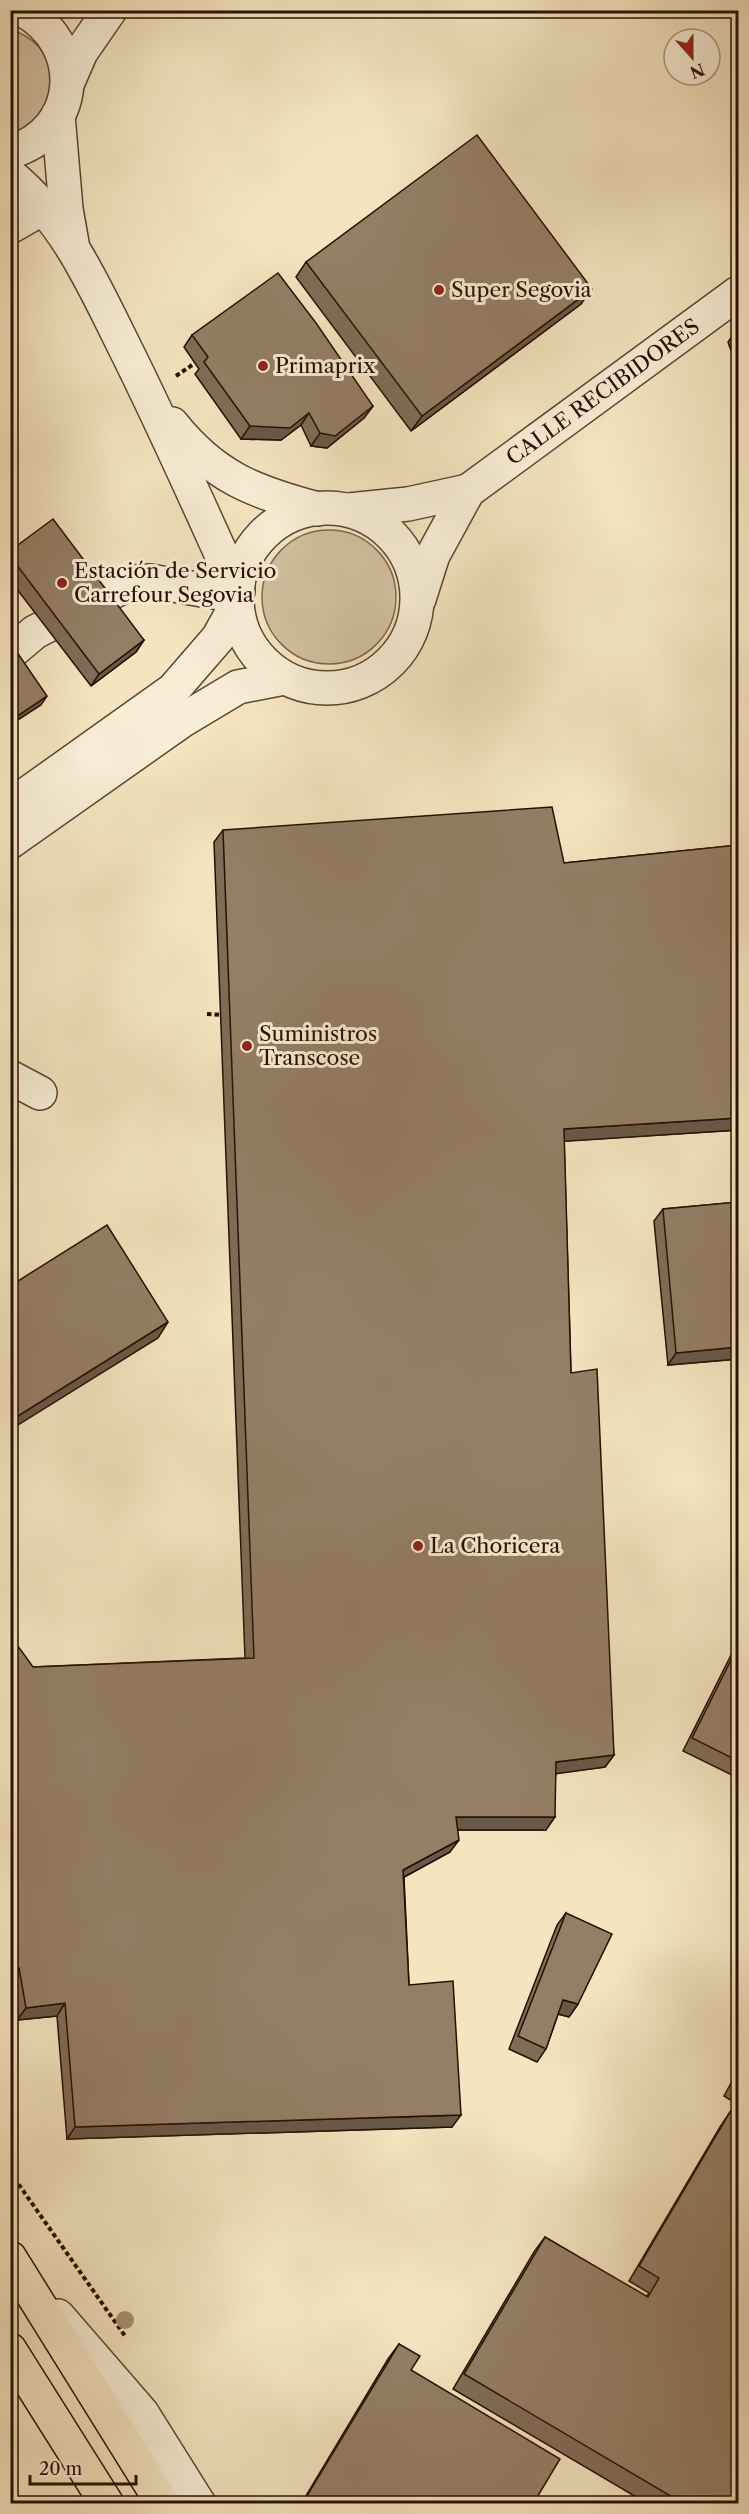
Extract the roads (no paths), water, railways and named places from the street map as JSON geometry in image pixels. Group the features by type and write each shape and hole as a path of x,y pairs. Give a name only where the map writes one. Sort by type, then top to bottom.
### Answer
{"main road":[{"path":"15,2265 163,2504"},
{"path":"10,2350 107,2504"}],"street":[{"path":"10,152 31,144 47,131 58,115 68,82 81,52 110,10"},
{"path":"39,12 59,44 66,62 68,82"},
{"path":"58,115 66,209 73,245"},
{"path":"10,175 43,208 73,245 159,390 184,439 212,465 242,484 279,499 367,517 385,528 399,543 410,561 416,580 418,601 411,633 403,648 379,672 349,686 315,688 284,678 266,664 251,646 241,626 237,597 159,390"},
{"path":"10,227 43,208"},
{"name":"CALLE RECIBIDORES","path":"333,510 408,504 468,491 738,293"},
{"name":"CALLE RECIBIDORES","path":"418,601 433,555 468,491"},
{"path":"15,793 173,690 218,638 237,597 240,573 247,557 269,529 300,512 333,510"},
{"path":"10,653 35,632 132,582 150,580 237,597"},
{"path":"10,842 183,720 238,687 284,678"},
{"path":"10,1077 40,1094"},
{"path":"15,2265 142,2414 199,2504"}],"place":[{"name":"Super Segovia","path":"439,290"},
{"name":"Primaprix","path":"263,366"},
{"name":"Estación de Servicio Carrefour Segovia","path":"62,583"},
{"name":"Suministros Transcose","path":"247,1046"},
{"name":"La Choricera","path":"418,1546"}]}
